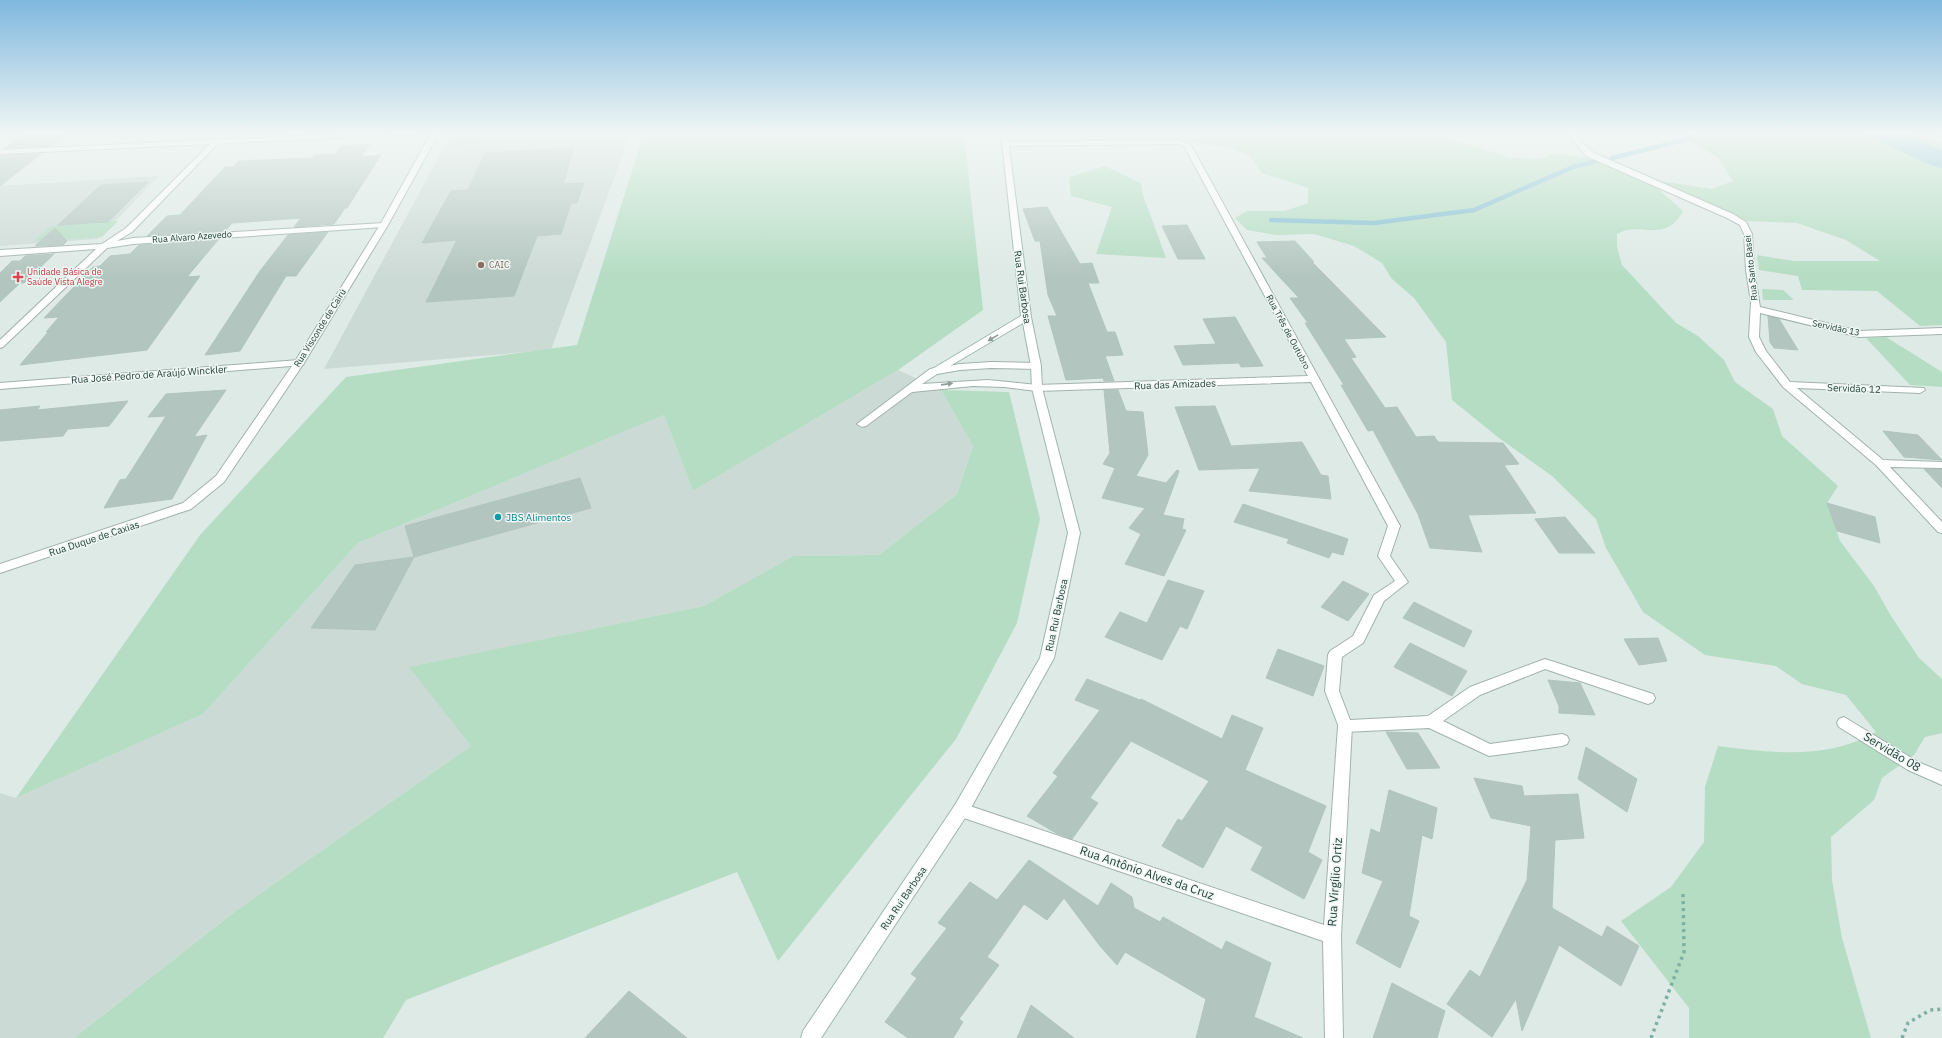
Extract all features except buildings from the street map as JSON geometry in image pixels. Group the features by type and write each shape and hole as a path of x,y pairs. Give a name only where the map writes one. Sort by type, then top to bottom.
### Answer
{"street":[{"path":"0,345 104,246 129,230 178,180"},
{"name":"Rua Visconde de Cairú","path":"187,506 220,479 299,363 384,225 407,180"},
{"name":"Rua Rui Barbosa","path":"810,1038 961,810 1047,658 1074,533 1037,388 1036,366 1026,318 1009,180"},
{"name":"Rua Três de Outubro","path":"1206,180 1394,526 1384,556 1402,582 1379,598 1358,639 1335,655 1332,691 1345,726"},
{"name":"Rua Santo Basei","path":"1649,180 1730,216 1743,224 1748,234 1755,309 1754,337 1761,352 1787,385 1880,463 1942,529"},
{"name":"Rua Alvaro Azevedo","path":"0,253 104,246 133,241 384,225"},
{"name":"Servidão 13","path":"1755,309 1859,334 1942,331"},
{"path":"862,424 934,371 1026,318"},
{"name":"Rua José Pedro de Araújo Winckler","path":"0,386 299,363"},
{"path":"934,371 960,367 991,365 1036,366"},
{"name":"Rua das Amizades","path":"908,389 962,382 1008,383 1037,388 1313,379"},
{"name":"Servidão 12","path":"1787,385 1920,390"},
{"path":"1880,463 1942,465"},
{"name":"Rua Duque de Caxias","path":"0,569 187,506"},
{"path":"1431,722 1475,691 1545,664 1648,698"},
{"path":"1345,726 1431,722 1490,750 1562,740"},
{"name":"Servidão 08","path":"1844,722 1913,766 1942,779"},
{"name":"Rua Virgílio Ortiz","path":"1334,1038 1332,936 1345,726"},
{"name":"Rua Antônio Alves da Cruz","path":"961,810 1332,936"}],"path":[{"path":"1651,1038 1684,952 1683,892"},
{"path":"1902,1038 1908,1023 1930,1010 1942,1009"}],"shaded area":[{"path":"88,180 155,180 98,239 0,246 0,186"},
{"name":"CAIC","path":"426,180 613,180 551,350 324,369"},
{"path":"898,370 941,390 973,446 957,494 879,555 793,556 704,606 410,667 471,746 237,910 74,1038 0,1038 0,793 16,798 203,714 358,543 664,415 693,491"}],"green space":[{"path":"629,180 969,180 983,310 898,370 693,491 664,415 358,543 203,714 16,798 200,535 346,377 577,345"},
{"path":"1069,180 1136,180 1141,183 1143,195 1166,258 1096,254 1112,207 1071,196"},
{"path":"1285,180 1642,180 1655,186 1683,211 1676,221 1668,227 1660,230 1634,229 1626,230 1617,234 1617,247 1622,265 1676,323 1698,336 1724,360 1735,382 1773,409 1782,436 1838,486 1827,503 1840,541 1874,586 1891,616 1919,658 1942,679 1942,733 1925,737 1914,755 1882,778 1874,800 1831,837 1832,880 1842,938 1871,1038 1689,1038 1689,1008 1621,921 1671,887 1704,842 1705,787 1718,746 1779,752 1819,751 1857,741 1876,732 1846,695 1802,684 1776,666 1705,655 1643,612 1606,548 1596,519 1552,476 1499,438 1452,400 1446,342 1414,298 1392,279 1382,263 1354,246 1314,234 1276,235 1247,230 1235,218 1247,211 1285,211 1308,203 1308,188"},
{"path":"1655,180 1712,189 1733,181 1942,180 1942,325 1920,326 1877,291 1802,290 1798,276 1759,270 1757,255 1794,261 1880,261 1846,240 1797,223 1747,221"},
{"path":"118,221 102,237 34,241 50,227 58,225"},
{"path":"1762,289 1783,290 1794,300 1763,300"},
{"path":"1886,337 1942,372 1942,387 1910,385 1866,338"},
{"path":"941,390 1009,392 1040,519 1017,623 956,739 778,961 737,872 406,1000 383,1038 74,1038 237,910 471,746 409,667 704,606 793,556 879,555 957,494 973,446"}],"waterway":[{"path":"1271,220 1374,223 1474,210 1542,180"}],"place":[{"name":"CAIC","path":"481,265"},
{"name":"Unidade Básica de Saúde Vista Alegre","path":"18,277"},
{"name":"JBS Alimentos","path":"498,517"}]}
